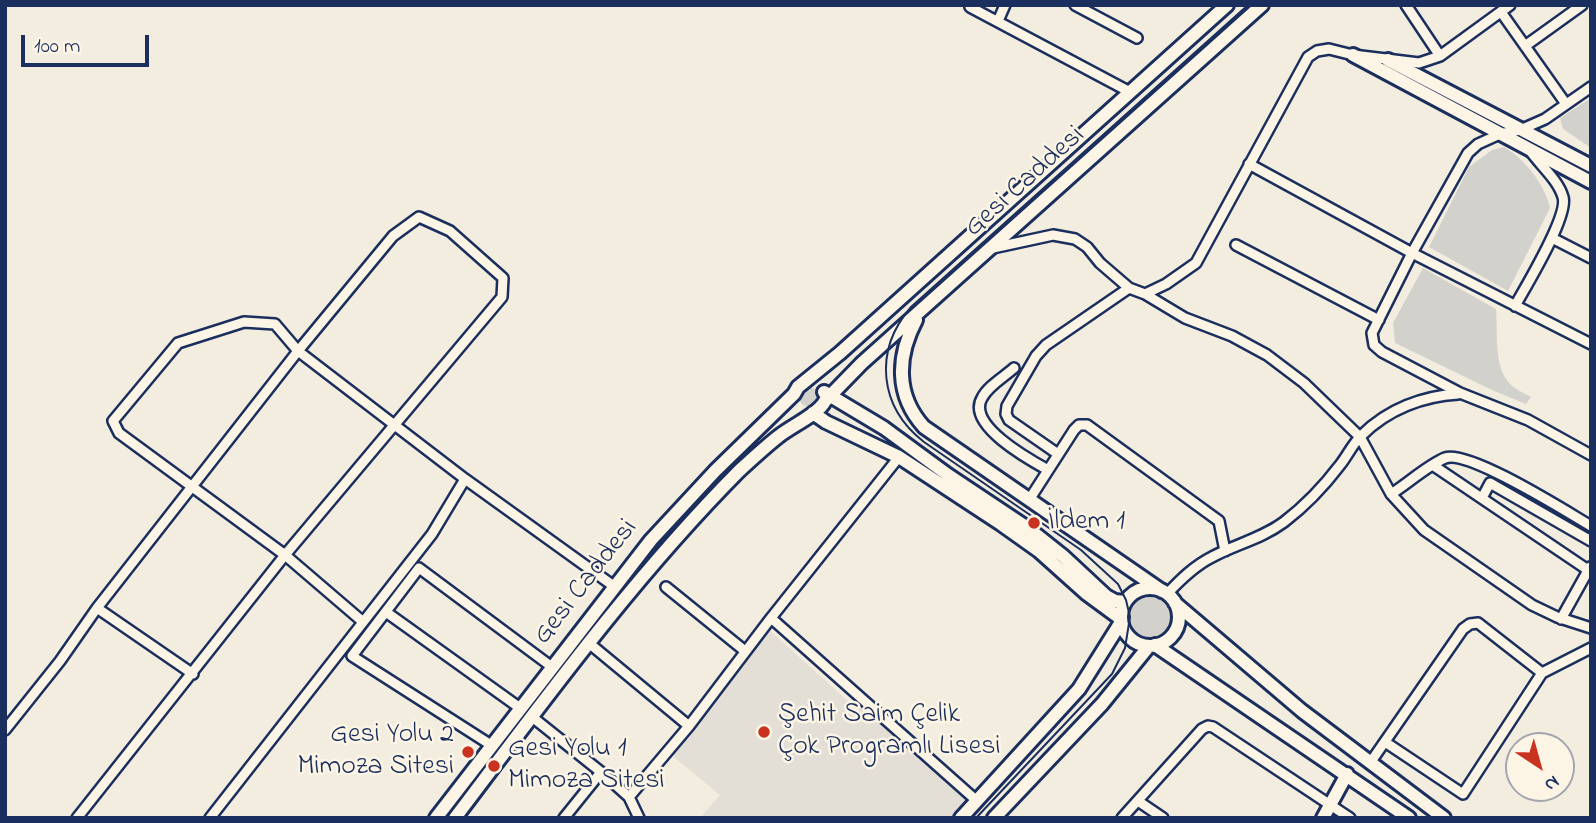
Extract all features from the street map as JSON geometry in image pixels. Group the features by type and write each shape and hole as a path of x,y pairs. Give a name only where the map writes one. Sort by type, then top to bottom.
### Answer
{"main road":[{"name":"Gesi Caddesi","path":"436,818 651,540 683,505 798,389 1227,5"},
{"name":"Gesi Caddesi","path":"826,396 1262,5"},
{"path":"1353,55 1591,182"},
{"path":"1388,60 1591,166"},
{"path":"921,312 907,339 901,365 903,390 913,413 924,427 1168,596 1292,703 1444,818"},
{"path":"1125,602 1106,596 1063,556 1029,530 884,428 826,396 815,383 798,389 797,407 804,412 813,413 899,457 1021,537 1121,621 1124,631 1132,640 1152,645 1409,818"},
{"path":"813,413 820,409 826,396"},
{"name":"Gesi Caddesi","path":"455,818 531,716 671,545 765,447 813,413"},
{"path":"961,818 1079,689 1121,621 1125,602 1144,589 1168,596"},
{"path":"997,817 1102,704 1152,645 1166,640 1174,632 1178,621 1168,596"},
{"path":"1323,818 1347,774"}],"street":[{"path":"998,21 1005,5"},
{"path":"1075,5 1137,38"},
{"path":"1406,5 1440,56"},
{"path":"1145,295 1166,284 1196,262 1308,57 1323,49 1419,63 1440,56 1510,5"},
{"path":"1525,46 1582,5"},
{"path":"970,7 1130,92"},
{"path":"1501,12 1566,104"},
{"path":"1591,87 1545,118 1520,130 1500,134 1478,144 1468,153 1412,253 1372,333 1374,345 1378,349 1460,393 1528,420 1591,455"},
{"path":"1516,306 1552,237 1564,206 1556,184 1530,150"},
{"path":"1249,164 1412,253 1591,344"},
{"path":"5,730 298,351 393,236 419,217 450,231 503,278 502,297 285,555 77,818"},
{"path":"988,249 1053,235 1069,237 1087,247 1100,263 1129,288 1185,318 1232,336 1268,355 1304,383 1360,437 1391,494 1424,530 1532,604 1561,619 1591,628"},
{"path":"1552,237 1591,258"},
{"path":"1236,245 1378,320"},
{"path":"1058,454 1009,420 1006,414 1007,406 1045,345 1129,288"},
{"path":"362,621 285,555 119,433 113,421 178,343 244,322 275,324 298,351 465,479 615,587"},
{"path":"1014,368 982,397 980,412 988,426 1005,443 1048,470"},
{"path":"1168,596 1191,571 1225,551 1262,536 1291,517 1330,477 1360,437 1380,420 1402,407 1425,399 1460,393"},
{"path":"1029,499 1076,427 1090,426 1219,521 1225,551"},
{"path":"629,797 689,726 899,457"},
{"path":"1391,494 1451,457 1486,466 1591,526"},
{"path":"1434,466 1589,568 1561,619"},
{"path":"210,818 432,534 465,479"},
{"path":"1482,498 1490,483 1591,541"},
{"path":"491,745 352,656 419,568 552,667"},
{"path":"666,587 746,651"},
{"path":"97,608 193,674"},
{"path":"386,612 520,708"},
{"path":"771,618 977,801"},
{"path":"1370,763 1461,632 1470,624 1478,623 1542,673"},
{"path":"590,644 689,726"},
{"path":"1385,742 1463,794 1542,673 1591,648"},
{"path":"531,716 629,797 639,818"},
{"path":"1122,818 1202,729 1210,726 1350,818"},
{"path":"564,818 601,772"},
{"path":"1138,801 1163,818"}],"shaded area":[{"path":"1591,98 1591,148 1563,129 1560,118"},
{"path":"1504,147 1533,173 1550,208 1508,291 1429,247 1469,167 1492,150"},
{"path":"1423,268 1496,309 1501,369 1511,385 1531,397 1526,404 1395,343 1393,323"},
{"path":"809,387 816,390 819,397 816,404 809,407 802,404 799,397 802,390"},
{"path":"1150,596 1165,602 1171,617 1165,632 1150,638 1135,632 1129,617 1135,602"},
{"path":"767,628 858,710 866,701 977,801 961,818 700,818 720,795 670,754"}],"tram line":[{"path":"976,818 1112,674 1125,648 1130,617 1118,584 1081,550 924,442 909,428 890,396 886,378 891,342 911,307 1248,5"}],"place":[{"name":"İldem 1","path":"1034,523"},
{"name":"Şehit Saim Çelik Çok Programlı Lisesi","path":"764,732"},
{"name":"Gesi Yolu 2 Mimoza Sitesi","path":"468,752"},
{"name":"Gesi Yolu 1 Mimoza Sitesi","path":"494,766"}]}
